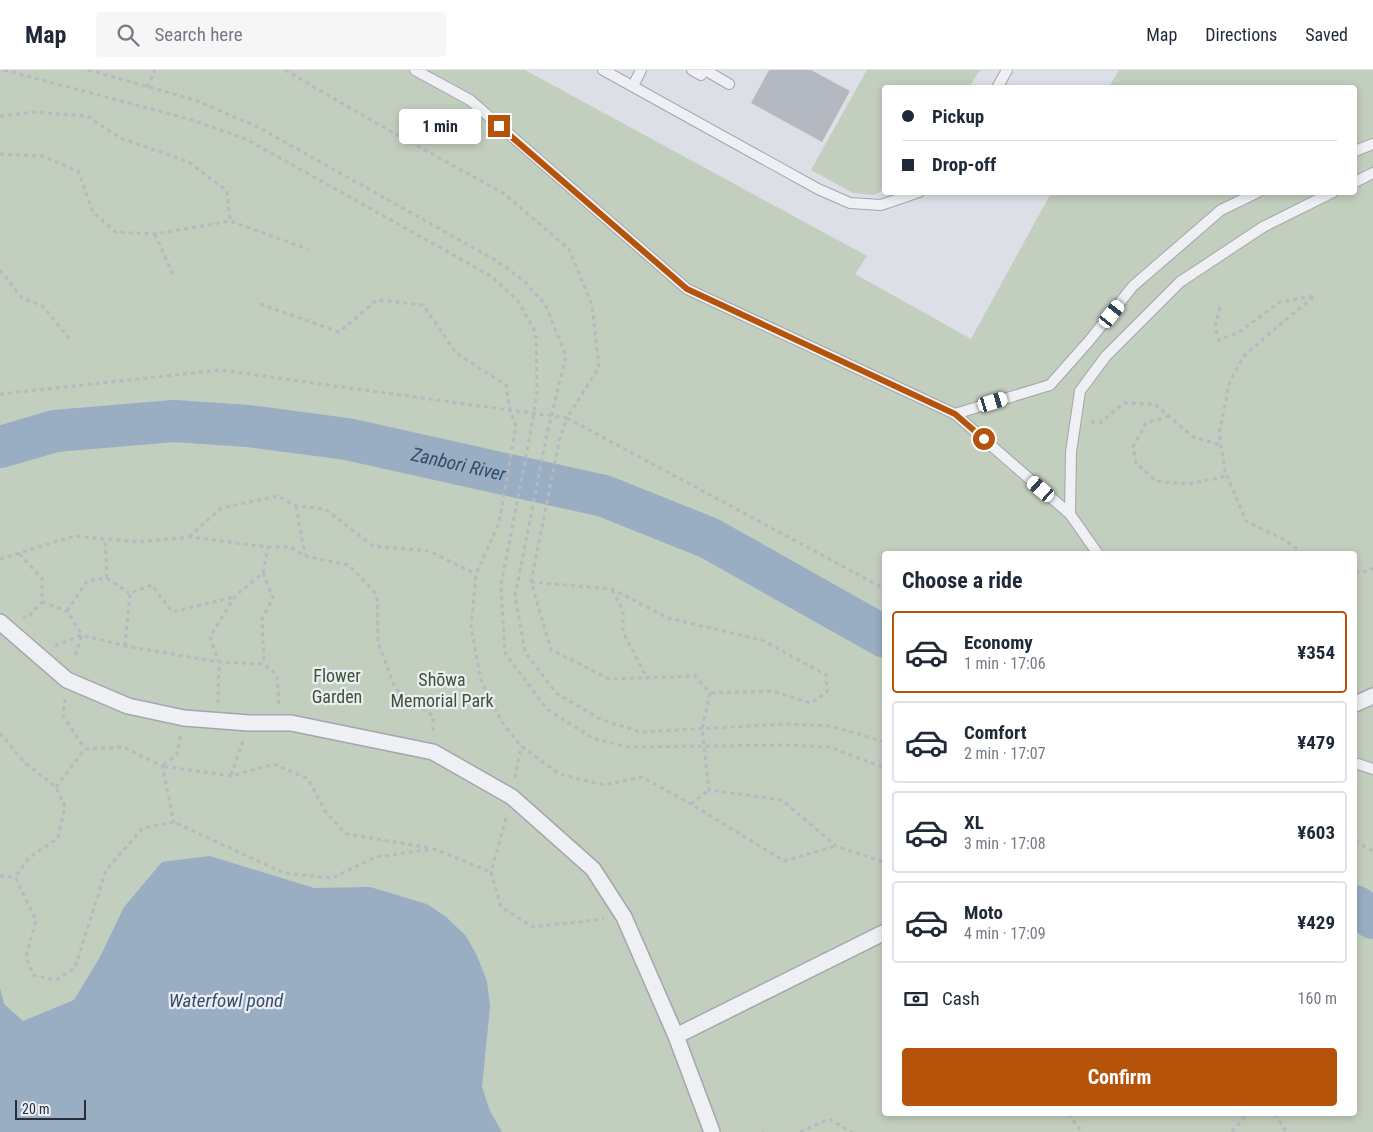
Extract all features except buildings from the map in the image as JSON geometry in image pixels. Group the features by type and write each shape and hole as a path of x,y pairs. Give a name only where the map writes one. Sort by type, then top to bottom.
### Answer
{"street":[{"path":"0,622 67,680 128,706 184,718 249,723 291,723 433,752 512,797 593,869 624,917 676,1036 712,1132"},
{"path":"1357,703 1373,696"},
{"path":"676,1036 882,933"}],"lane":[{"path":"415,70 470,100 687,289 955,414 1070,514 1096,551"},
{"path":"603,70 818,188 850,203 881,206 911,195"},
{"path":"632,86 642,70"},
{"path":"692,70 701,75 704,70 730,84"},
{"path":"999,85 1007,70"},
{"path":"1357,149 1373,144"},
{"path":"1357,181 1373,173"},
{"path":"955,414 1050,385 1090,341 1134,286 1221,210 1252,195"},
{"path":"1070,514 1072,452 1080,391 1106,356 1180,282 1263,226 1327,195"},
{"path":"1357,764 1373,769"}],"path":[{"path":"4,70 189,118 246,139 491,276 518,301 536,333 537,392 500,585 505,653 547,709 592,738 628,748 785,744 829,747 882,767"},
{"path":"88,70 196,100 258,127 497,261 524,280 545,304 566,356 547,434 515,596 525,652 556,693 602,720 642,732 786,724 831,726 882,741"},
{"path":"147,87 155,70"},
{"path":"284,70 503,193 569,249 592,305 599,367 567,418 560,437 531,582 552,650 610,679 696,676 710,693"},
{"path":"0,116 33,112 87,116 120,138 189,162 226,191 230,221"},
{"path":"0,154 42,156 78,171 93,212 115,232 155,234 230,221 308,250"},
{"path":"155,234 174,277"},
{"path":"0,270 22,298 42,306 71,341"},
{"path":"1220,307 1215,328 1219,340 1239,332 1280,302 1315,296 1244,356 1230,381 1219,433 1225,471 1246,520 1283,539 1300,551"},
{"path":"260,304 339,332 377,300 423,306 456,353 506,385 510,410 516,426 499,523 476,574 471,628 481,680 501,721 522,746 559,774 604,785 642,777 691,804 784,861 836,846"},
{"path":"0,394 220,370 567,418 882,587"},
{"path":"1076,422 1100,423 1124,403 1155,404 1194,437 1221,445"},
{"path":"1169,416 1146,423 1133,447 1136,463 1156,481 1188,484 1227,476"},
{"path":"188,537 221,508 278,496 296,506 325,509 374,546 429,551 476,574"},
{"path":"296,506 305,556"},
{"path":"0,559 74,536 139,542 188,537 268,547 290,547 305,556 349,565 377,595 378,642 394,688 433,716 433,752"},
{"path":"105,539 107,578"},
{"path":"264,664 262,619 273,598 263,573 268,547"},
{"path":"0,622 30,615 42,602 42,578 18,553"},
{"path":"1357,572 1373,568"},
{"path":"218,721 219,662 210,637 235,596 263,573"},
{"path":"67,611 87,581 107,578 130,593"},
{"path":"531,582 612,589 668,618 762,640 826,675 828,692 811,703 772,691 710,693"},
{"path":"130,593 152,584 172,612 235,596"},
{"path":"612,589 623,610 623,632 647,678"},
{"path":"125,646 130,593"},
{"path":"42,602 67,611 82,636 125,646 219,662 264,664 276,675 280,723"},
{"path":"82,636 67,680 63,716 85,749"},
{"path":"709,790 702,729 710,693"},
{"path":"162,766 177,755 184,718"},
{"path":"231,776 249,723"},
{"path":"0,733 23,761 56,787 65,806 58,838 30,856 15,878"},
{"path":"522,746 512,797 491,872 501,907 533,927 624,917"},
{"path":"56,787 85,749 123,747 162,766 231,776 274,764 308,779 325,811 346,834 434,849 491,872"},
{"path":"162,766 174,822"},
{"path":"691,804 709,790 782,800 836,846 882,863"},
{"path":"15,878 36,920 26,957 33,975 56,980 75,968 106,870 144,828 174,822 284,873 332,878 376,857 434,849"},
{"path":"1357,842 1373,851"},
{"path":"0,876 15,878"},
{"path":"1070,1116 1082,1132"},
{"path":"1232,1132 1245,1116"},
{"path":"1276,1116 1286,1132"},
{"path":"800,1132 829,1119 852,1132"}],"green space":[{"name":"Shōwa Memorial Park","path":"0,70 525,70 867,256 855,274 971,339 1050,195 1357,195 1357,85 1110,85 1119,70 1373,70 1373,1132 0,1132"},
{"path":"867,70 980,70 970,85 882,85 882,191 874,195 853,193 811,170"}],"water":[{"name":"Waterfowl pond","path":"210,856 314,888 370,887 427,904 445,916 466,936 477,956 487,981 490,1007 482,1087 490,1111 502,1132 0,1132 0,988 4,1004 23,1021 74,1000 100,957 124,907 162,862"}],"waterway":[{"name":"Zanbori River","path":"0,447 55,431 174,421 248,426 347,439 604,496 709,538 882,635"},
{"name":"Zanbori River","path":"1357,907 1373,918"}],"route":[{"path":"499,126 687,289 955,414 984,439"}],"park label":[{"name":"Flower Garden","path":"337,685"}]}
